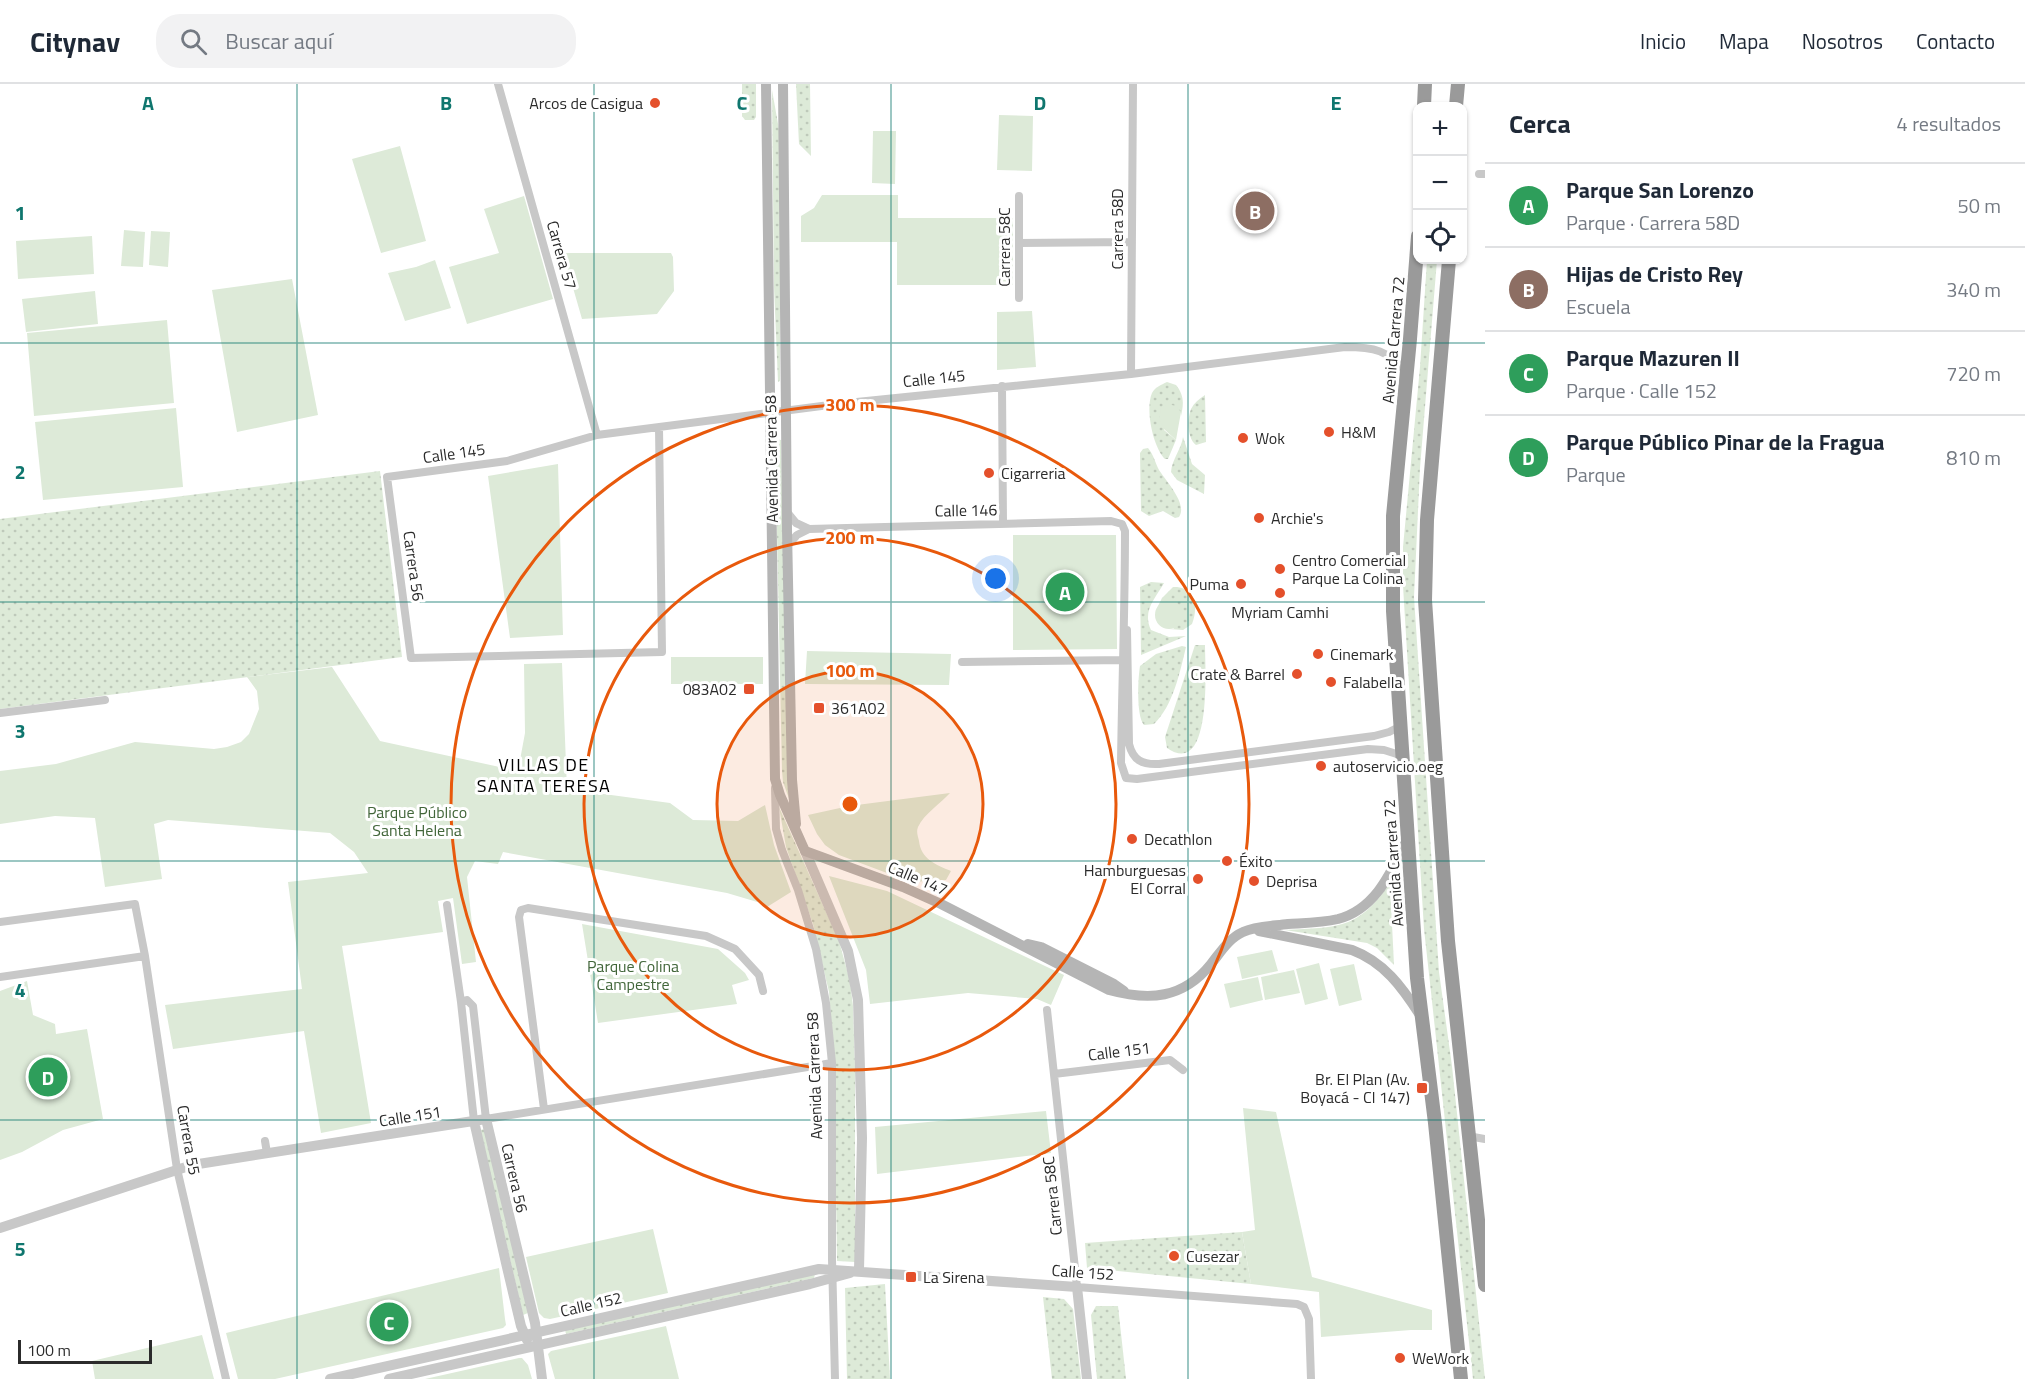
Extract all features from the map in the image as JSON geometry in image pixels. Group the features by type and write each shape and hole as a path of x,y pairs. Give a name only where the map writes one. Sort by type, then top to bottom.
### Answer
{"highway":[{"path":"1424,102 1425,84"},
{"path":"1456,102 1458,84"},
{"name":"Avenida Carrera 72","path":"1416,264 1394,504 1392,565 1417,978 1461,1379"},
{"path":"1449,264 1427,520 1425,600 1448,941 1485,1285"}],"main road":[{"name":"Avenida Carrera 58","path":"766,84 776,779 780,795 806,851"},
{"name":"Avenida Carrera 58","path":"783,84 792,780 797,833"},
{"name":"Calle 147","path":"806,851 903,887 1016,941 1075,965 1109,990 1132,996 1159,996 1186,987 1206,971 1238,935 1250,930 1323,922 1356,912 1376,895 1392,871 1408,838"},
{"path":"1250,930 1352,950 1366,956 1390,974 1422,1018"}],"street":[{"name":"Carrera 57","path":"498,84 597,435"},
{"name":"Carrera 58D","path":"1131,374 1132,84"},
{"name":"Carrera 58C","path":"1019,196 1019,298"},
{"path":"1019,243 1132,242"},
{"name":"Calle 145","path":"387,477 507,461 597,435 786,411 1002,386 1131,374 1345,348 1365,347 1383,352 1407,373"},
{"path":"1002,386 1003,524"},
{"name":"Carrera 56","path":"387,477 411,658 662,652 659,427"},
{"path":"787,512 796,523 809,528"},
{"name":"Calle 146","path":"809,528 1111,521 1122,524 1125,531 1125,660"},
{"path":"788,544 809,528"},
{"path":"1125,660 1129,744 1138,760 1143,764 1159,764 1380,735 1401,726"},
{"path":"962,662 1125,660"},
{"path":"1125,660 1121,763 1126,778 1137,779 1345,752 1377,750 1403,756"},
{"path":"0,713 105,700"},
{"path":"1344,740 1345,752"},
{"name":"Avenida Carrera 58","path":"776,779 776,829 798,890 820,966 826,1003 831,1063 835,1379"},
{"name":"Avenida Carrera 58","path":"806,851 848,951 858,1000 862,1138 859,1270"},
{"name":"Carrera 55","path":"0,922 135,904 177,1169 226,1379"},
{"name":"Carrera 56","path":"447,904 474,1121 506,1263 530,1333"},
{"path":"544,1109 519,917 521,910 528,908 706,936 735,949 759,975 763,991"},
{"path":"0,977 145,956"},
{"name":"Carrera 56","path":"461,1002 467,1000 473,1006 486,1119 530,1333 541,1375"},
{"name":"Carrera 58C","path":"1047,1010 1087,1379"},
{"name":"Calle 151","path":"1054,1074 1170,1060 1183,1070"},
{"name":"Calle 151","path":"0,1228 177,1169 831,1063"},
{"path":"1468,1136 1485,1139"},
{"path":"265,1141 267,1153"},
{"name":"Calle 152","path":"330,1379 819,1269 832,1274"},
{"name":"Calle 152","path":"389,1379 832,1274 859,1270 1289,1303 1304,1307 1309,1319 1311,1379"}],"green space":[{"path":"742,84 756,84 756,117 754,120 745,120 742,116"},
{"path":"796,84 810,84 811,156 799,144"},
{"path":"772,90 780,135 780,381 778,382 774,287"},
{"path":"999,115 1033,116 1032,171 997,170"},
{"path":"873,131 896,131 895,184 872,183"},
{"path":"400,146 426,241 381,253 352,159"},
{"path":"822,195 898,195 898,218 1013,218 1013,285 897,285 897,242 801,242 801,216 814,208"},
{"path":"524,196 553,299 467,324 449,267 499,253 484,209"},
{"path":"124,230 145,232 143,267 121,266"},
{"path":"151,231 170,232 168,267 149,265"},
{"path":"92,236 94,274 18,279 16,241"},
{"path":"563,253 671,253 674,291 657,314 582,319"},
{"path":"435,260 451,308 405,321 388,273"},
{"path":"1427,264 1437,264 1420,468 1414,597 1439,972 1452,1066 1485,1379 1473,1379 1424,929 1403,586 1403,547 1420,367"},
{"path":"292,279 318,415 237,432 212,290"},
{"path":"95,291 98,324 26,332 22,299"},
{"path":"1032,311 1036,367 997,370 997,312"},
{"path":"167,320 174,403 34,416 27,333"},
{"path":"1167,382 1176,385 1181,392 1183,403 1181,416 1181,412 1164,430 1176,440 1168,459 1165,459 1157,446 1151,428 1149,408 1153,391"},
{"path":"1205,395 1206,442 1196,445 1189,433 1189,418 1191,409"},
{"path":"1168,404 1176,406 1181,412 1176,440 1165,430 1159,419 1161,408"},
{"path":"176,408 183,487 43,500 35,422"},
{"path":"1183,437 1192,464 1205,475 1204,494 1177,480 1171,472"},
{"path":"775,439 781,440 788,773 791,804 783,782 782,771"},
{"path":"1148,448 1178,499 1181,506 1179,517 1175,518 1163,511 1149,516 1141,511 1140,453 1143,449"},
{"path":"558,464 563,635 510,638 488,476"},
{"path":"380,471 402,657 0,709 0,519"},
{"path":"1013,535 1116,535 1117,649 1013,650"},
{"path":"1151,582 1164,583 1149,611 1151,630 1169,637 1186,636 1141,655 1140,587"},
{"path":"1173,587 1186,590 1191,594 1195,604 1192,624 1183,630 1169,629 1174,629 1159,606 1156,610 1162,598"},
{"path":"1169,601 1179,605 1183,615 1179,625 1169,629 1159,625 1155,615 1159,605"},
{"path":"1195,645 1205,645 1206,674 1203,716 1199,735 1192,748 1182,754 1167,748 1165,737"},
{"path":"1182,646 1186,647 1171,698 1161,717 1154,724 1144,725 1139,706 1140,666 1156,654"},
{"path":"807,651 951,654 949,685 805,684"},
{"path":"671,657 763,657 763,684 671,684"},
{"name":"Parque Público Santa Helena","path":"562,663 567,789 670,803 693,820 738,821 765,805 774,845 791,892 767,907 764,904 727,893 503,852 498,864 475,861 467,877 476,962 462,964 453,898 438,901 443,932 342,946 371,1123 321,1133 304,1031 173,1049 165,1005 302,989 288,882 368,873 354,852 330,833 168,820 154,824 162,879 105,887 95,818 55,816 0,824 0,771 56,764 135,742 214,749 227,747 241,742 249,734 259,709 257,691 247,677 332,667 380,741 518,771 525,733 524,664"},
{"path":"950,793 924,818 917,831 920,847 926,857 951,871 946,880 911,882 839,855 825,845 808,815 849,806"},
{"path":"779,807 839,941 850,981 855,1067 855,1262 837,1261 834,1060 829,992 813,924 786,847"},
{"path":"829,876 887,891 1064,975 1051,1005 1037,999 968,993 870,1004 866,970"},
{"path":"1390,883 1394,965 1377,948 1367,943 1285,930 1333,926 1357,918 1368,910"},
{"name":"Parque Colina Campestre","path":"582,924 718,949 745,973 749,980 732,985 737,1004 598,1023"},
{"path":"1272,950 1278,971 1242,979 1237,957"},
{"path":"1319,963 1328,999 1305,1005 1296,969"},
{"path":"1354,964 1362,1000 1339,1006 1330,969"},
{"path":"1294,970 1300,993 1265,1000 1261,977"},
{"path":"1258,977 1263,1000 1230,1008 1224,984"},
{"path":"27,981 33,1015 55,1024 56,1034 87,1029 103,1119 63,1130 22,1152 0,1160 0,991"},
{"path":"1243,1108 1276,1112 1312,1277 1432,1310 1432,1330 1321,1337 1319,1292 1251,1284 1242,1232 1255,1230"},
{"path":"1046,1111 1051,1153 877,1174 875,1127"},
{"path":"485,1129 528,1313 523,1315 480,1130"},
{"path":"653,1229 668,1293 550,1319 544,1318 539,1313 526,1257"},
{"path":"1242,1232 1251,1284 1087,1268 1085,1243"},
{"path":"499,1268 506,1325 503,1328 275,1379 238,1379 226,1333"},
{"path":"815,1274 814,1278 566,1334 565,1330"},
{"path":"885,1284 890,1379 847,1379 845,1288"},
{"path":"1043,1297 1064,1299 1073,1309 1081,1379 1052,1379"},
{"path":"1096,1306 1118,1306 1126,1379 1097,1379 1091,1315"},
{"path":"666,1326 679,1379 555,1379 548,1354 551,1351"},
{"path":"202,1335 214,1379 95,1379 92,1361"},
{"path":"522,1358 528,1365 532,1379 425,1379"}],"place":[{"name":"Arcos de Casigua","path":"655,103"},
{"name":"Hijas de Cristo Rey","path":"1255,211"},
{"name":"H&M","path":"1329,432"},
{"name":"Wok","path":"1243,438"},
{"name":"Cigarreria","path":"989,473"},
{"name":"Archie's","path":"1259,518"},
{"name":"Centro Comercial Parque La Colina","path":"1280,569"},
{"name":"Puma","path":"1241,584"},
{"name":"Parque San Lorenzo","path":"1065,592"},
{"name":"Myriam Camhi","path":"1280,593"},
{"name":"Cinemark","path":"1318,654"},
{"name":"Crate & Barrel","path":"1297,674"},
{"name":"Falabella","path":"1331,682"},
{"name":"083A02","path":"749,689"},
{"name":"361A02","path":"819,708"},
{"name":"autoservicio.oeg","path":"1321,766"},
{"name":"Decathlon","path":"1132,839"},
{"name":"Éxito","path":"1227,861"},
{"name":"Hamburguesas El Corral","path":"1198,879"},
{"name":"Deprisa","path":"1254,881"},
{"name":"Parque Público Pinar de la Fragua","path":"48,1077"},
{"name":"Br. El Plan (Av. Boyacá - Cl 147)","path":"1422,1088"},
{"name":"Cusezar","path":"1174,1256"},
{"name":"La Sirena","path":"911,1277"},
{"name":"Parque Mazuren II","path":"389,1322"},
{"name":"WeWork","path":"1400,1358"}],"district":[{"name":"VILLAS DE SANTA TERESA","path":"544,774"}]}
